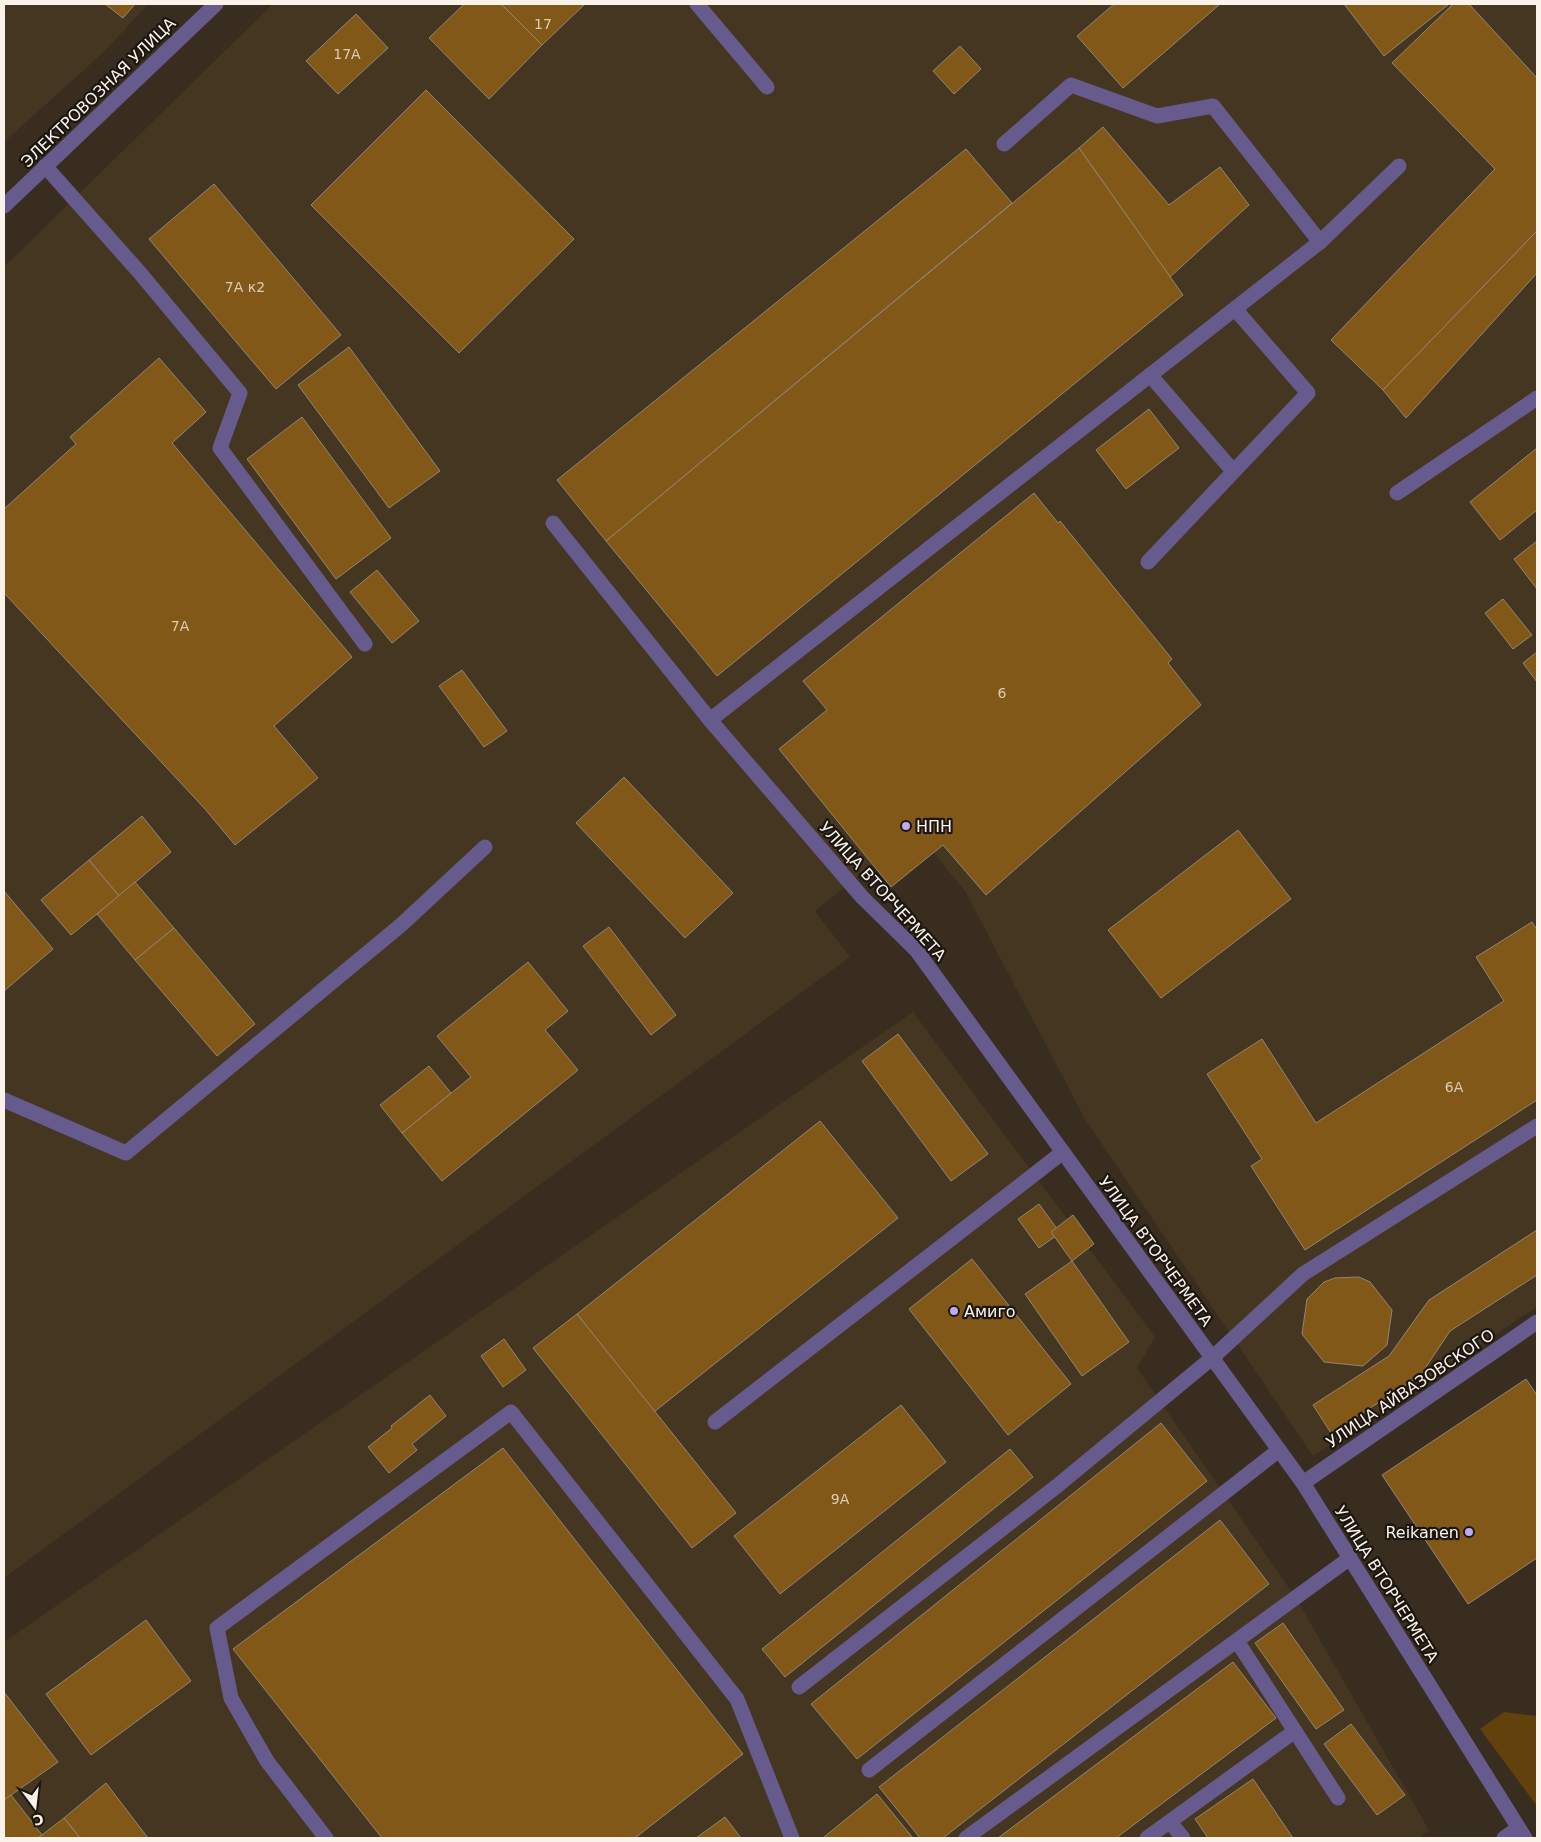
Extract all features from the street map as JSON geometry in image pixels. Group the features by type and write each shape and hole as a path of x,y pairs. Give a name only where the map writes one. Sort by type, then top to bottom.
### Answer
{"street":[{"name":"ЭЛЕКТРОВОЗНАЯ УЛИЦА","path":"4,206 216,4"},
{"path":"697,4 767,86"},
{"path":"1004,144 1071,85 1157,116 1213,106 1320,242"},
{"path":"45,166 140,274 240,393 220,448 365,644"},
{"path":"710,720 1320,242 1399,166"},
{"path":"1148,562 1308,393 1235,309"},
{"path":"1150,375 1234,471"},
{"path":"1397,494 1537,398"},
{"name":"УЛИЦА ВТОРЧЕРМЕТА","path":"553,523 710,720 862,897 917,951 1303,1483 1521,1833"},
{"path":"4,1100 126,1153 401,925 485,847"},
{"path":"799,1687 1057,1486 1212,1358 1303,1274 1537,1126"},
{"path":"715,1422 1063,1152"},
{"name":"УЛИЦА АЙВАЗОВСКОГО","path":"1303,1483 1537,1322"},
{"path":"326,1838 267,1761 231,1698 217,1628 511,1412 737,1699 792,1838"},
{"path":"869,1770 1279,1450"},
{"path":"966,1838 1350,1558"},
{"path":"1237,1641 1338,1798"},
{"path":"1147,1838 1295,1731"},
{"path":"1170,1822 1183,1838"},
{"path":"1504,1838 1521,1833"}],"shaded area":[{"path":"4,4 148,4 105,51 4,142"},
{"path":"273,4 1537,4 1537,1307 1313,1456 1085,1119 965,891 915,830 815,911 850,957 4,1578 4,267"},
{"path":"913,1012 1155,1337 1137,1368 1296,1598 1429,1830 1419,1838 4,1838 4,1642"},
{"path":"1504,1712 1537,1716 1537,1806 1480,1729"}],"building":[{"path":"105,4 135,4 123,18"},
{"path":"464,4 501,4 542,45 489,99 429,38"},
{"path":"501,4 585,4 542,45"},
{"path":"1114,4 1220,4 1123,88 1077,36"},
{"path":"1344,4 1449,4 1384,56"},
{"path":"1453,4 1469,4 1537,78 1537,231 1383,390 1331,340 1495,169 1392,63"},
{"path":"356,14 388,48 338,94 306,61"},
{"path":"960,46 981,69 954,94 933,71"},
{"path":"426,90 574,239 459,353 311,205"},
{"path":"1103,127 1169,205 1220,167 1249,205 1170,277 1079,148"},
{"path":"1079,148 1183,295 717,676 606,541"},
{"path":"966,149 1012,203 606,541 557,480"},
{"path":"214,184 341,335 276,389 149,239"},
{"path":"1537,231 1537,273 1406,418 1383,390"},
{"path":"349,347 440,471 389,508 298,385"},
{"path":"159,358 206,412 172,443 352,657 274,726 318,778 235,845 205,809 4,595 4,509 76,444 70,437"},
{"path":"1149,409 1179,448 1126,489 1096,450"},
{"path":"302,417 391,538 336,579 247,459"},
{"path":"1537,448 1537,510 1500,540 1470,502"},
{"path":"1034,493 1058,523 1060,521 1172,659 1168,663 1201,705 986,895 943,845 891,887 779,749 827,710 803,681"},
{"path":"1537,541 1537,589 1514,559"},
{"path":"377,570 419,621 392,643 350,592"},
{"path":"1503,599 1532,635 1513,649 1485,613"},
{"path":"1537,652 1537,682 1523,663"},
{"path":"462,670 507,731 484,747 439,686"},
{"path":"624,777 733,893 685,938 576,823"},
{"path":"142,816 171,852 119,896 89,860"},
{"path":"1238,830 1291,899 1161,998 1108,930"},
{"path":"89,860 119,896 71,935 41,900"},
{"path":"135,882 174,928 135,960 97,914"},
{"path":"4,891 53,949 4,991"},
{"path":"1532,922 1537,930 1537,1100 1305,1250 1251,1166 1262,1159 1207,1074 1262,1039 1316,1123 1504,1001 1476,957"},
{"path":"609,927 676,1015 651,1035 583,946"},
{"path":"174,928 255,1024 217,1056 135,960"},
{"path":"528,962 568,1011 545,1030 578,1070 442,1181 402,1133 471,1077 437,1036"},
{"path":"898,1034 988,1154 951,1181 862,1061"},
{"path":"429,1066 451,1093 402,1133 380,1105"},
{"path":"820,1121 898,1218 654,1412 577,1314"},
{"path":"1039,1204 1060,1233 1039,1248 1018,1219"},
{"path":"1073,1215 1094,1244 1072,1261 1051,1232"},
{"path":"1537,1230 1537,1275 1450,1331 1420,1376 1331,1433 1313,1405 1389,1356 1429,1300"},
{"path":"972,1259 1071,1384 1008,1435 909,1309"},
{"path":"1072,1261 1129,1342 1082,1376 1025,1294"},
{"path":"1359,1277 1370,1282 1392,1310 1387,1345 1363,1366 1324,1362 1302,1334 1307,1299 1324,1282 1335,1278"},
{"path":"577,1314 736,1513 692,1548 533,1348"},
{"path":"504,1339 526,1370 503,1387 481,1356"},
{"path":"1526,1379 1537,1395 1537,1558 1468,1604 1382,1475"},
{"path":"430,1395 446,1416 412,1444 417,1450 389,1473 368,1447"},
{"path":"901,1405 946,1462 780,1594 734,1536"},
{"path":"1161,1423 1207,1481 857,1759 811,1704"},
{"path":"503,1448 743,1754 635,1838 382,1838 233,1649"},
{"path":"1010,1449 1033,1477 785,1677 762,1649"},
{"path":"1220,1520 1269,1584 943,1838 920,1838 879,1787"},
{"path":"146,1620 191,1681 91,1755 46,1694"},
{"path":"1283,1623 1344,1710 1316,1729 1255,1643"},
{"path":"1233,1662 1276,1718 1116,1838 998,1838"},
{"path":"4,1692 58,1762 4,1800"},
{"path":"1351,1724 1405,1795 1377,1815 1324,1744"},
{"path":"1253,1779 1293,1838 1208,1838 1195,1819"},
{"path":"106,1783 148,1838 80,1838 64,1818"},
{"path":"877,1794 913,1838 824,1837"},
{"path":"11,1795 42,1835 38,1838 4,1838 4,1800"},
{"path":"725,1817 741,1838 696,1838"},
{"path":"64,1818 80,1838 38,1838 42,1835"}],"place":[{"name":"НПН","path":"906,826"},
{"name":"Амиго","path":"954,1311"},
{"name":"Reikanen","path":"1469,1532"}]}
